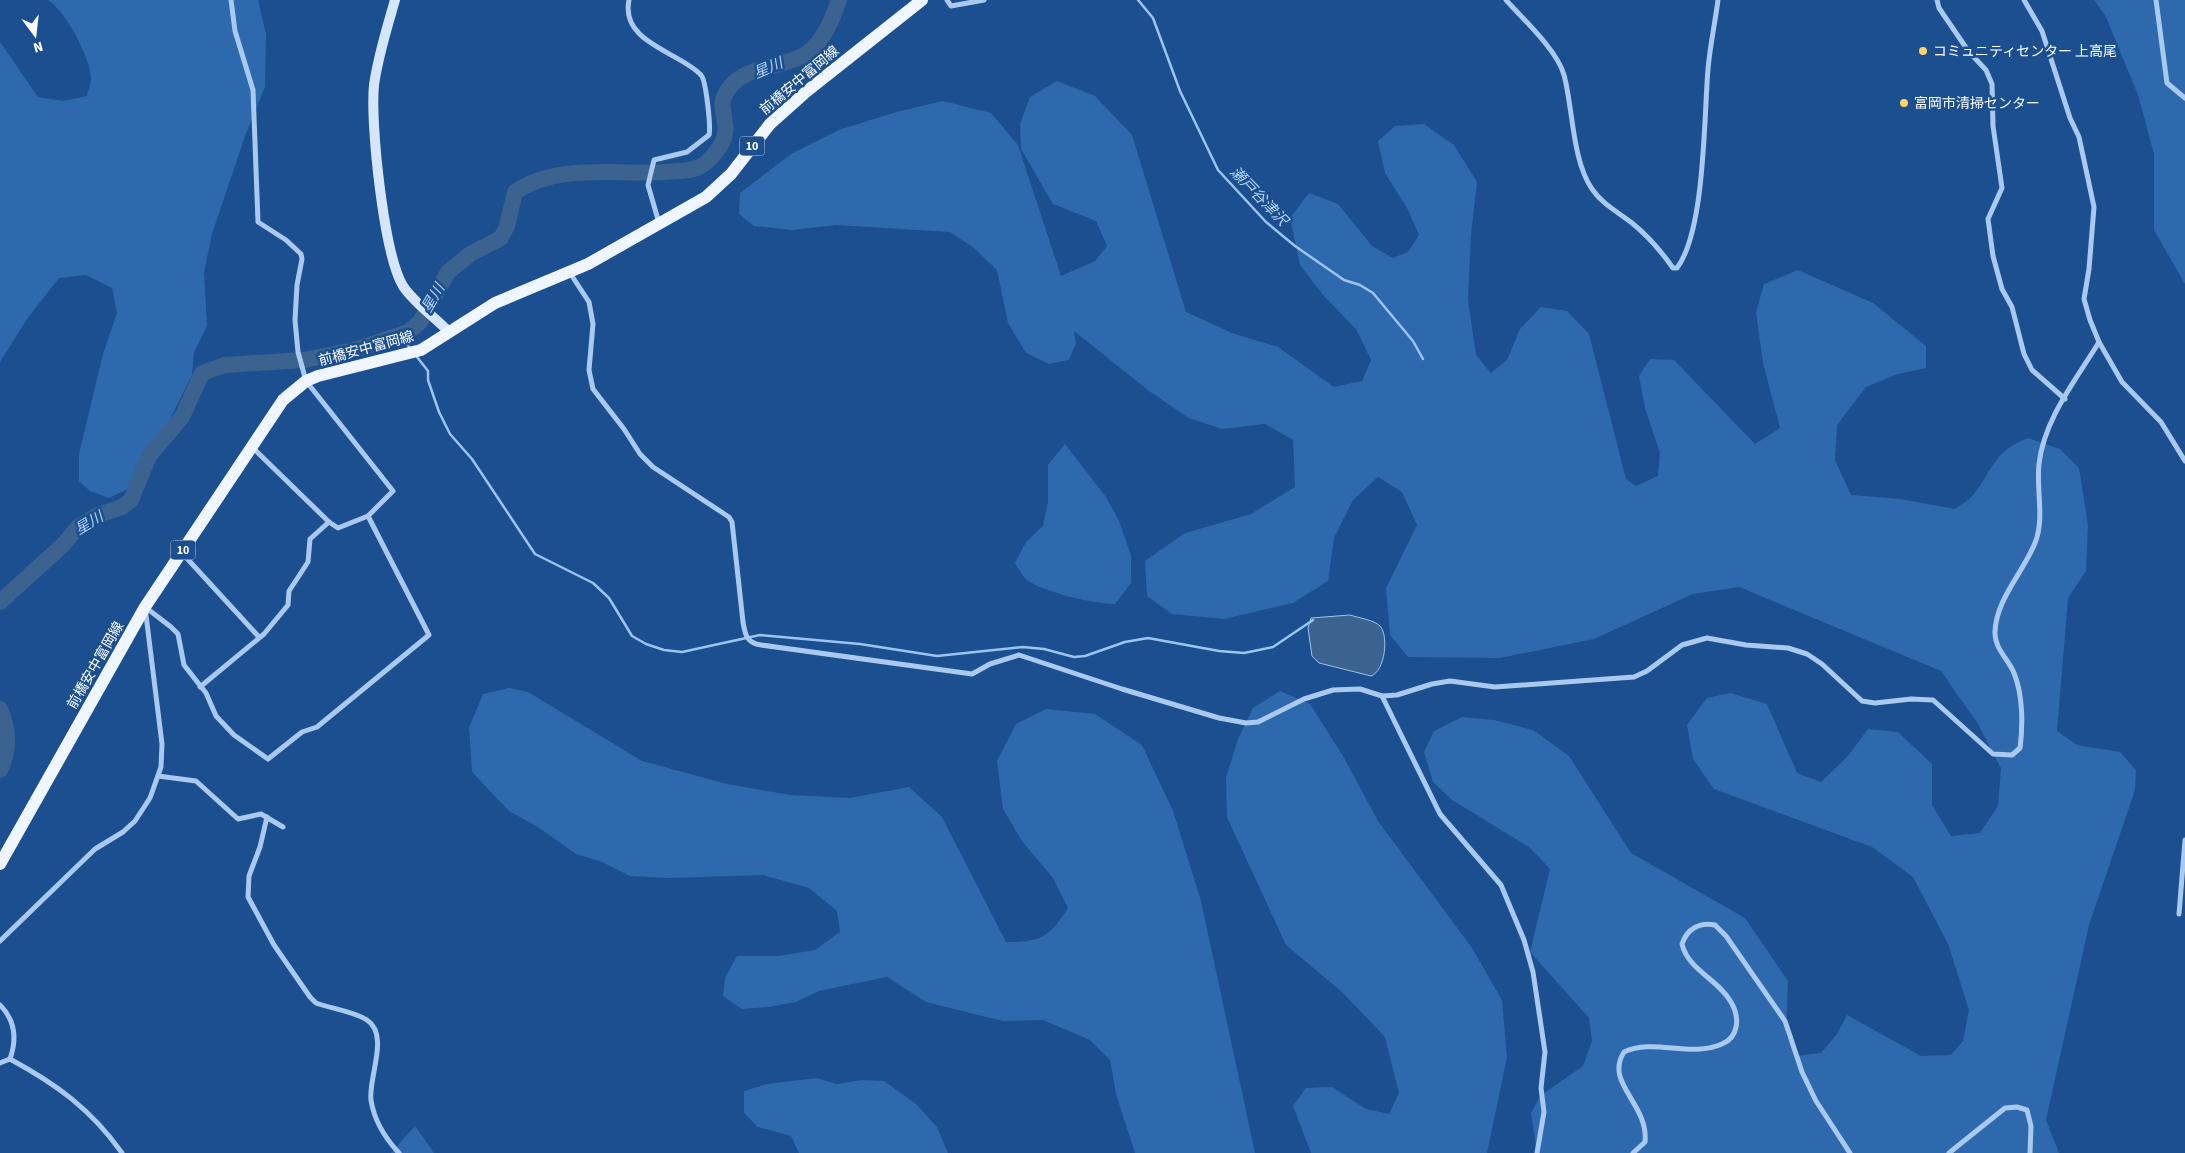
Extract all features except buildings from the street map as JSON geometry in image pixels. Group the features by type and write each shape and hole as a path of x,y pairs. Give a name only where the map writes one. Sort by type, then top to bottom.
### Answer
{"main road":[{"name":"前橋安中富岡線","path":"0,864 145,607 283,400 306,381 331,372 421,350 502,300 570,273 706,197 731,174 770,124 808,90 922,0"}],"street":[{"path":"231,0 235,31 254,90 258,222 297,248 302,259 297,285 295,320 298,352 306,381 393,491 368,516 338,528 329,522 251,447"},
{"path":"395,0 382,46 374,85 374,127 385,220 395,268 404,287 449,332"},
{"path":"629,0 628,8 633,26 668,55 701,74 704,80 711,127 710,135 688,152 654,160 648,185 659,224"},
{"path":"946,0 951,6 984,0"},
{"path":"1506,0 1558,62 1563,74 1576,144 1591,188 1602,202 1648,237 1673,268 1677,268 1685,258 1697,204 1708,66 1718,0"},
{"path":"1937,0 1940,8 1969,52 1986,70 1992,84 1993,126 2002,188 1988,219 1993,256 2002,289 2012,307 2024,354 2032,370 2064,400"},
{"path":"2024,0 2042,31 2070,118 2079,137 2094,208 2089,269 2084,298 2099,342 2122,382 2161,422 2185,461"},
{"path":"2156,0 2168,83 2185,98"},
{"path":"570,273 590,302 593,324 590,370 593,389 624,429 640,454 653,467 729,517 732,522 744,631 752,643 972,674 990,664 1019,655 1122,689 1219,718 1246,723 1258,722 1304,698 1333,690 1360,689 1382,696 1397,695 1432,684 1450,682 1495,686 1634,676 1647,671 1682,646 1707,638 1746,645 1788,648 1807,654 1822,664 1862,700 1874,703 1911,699 1933,700 1993,754 2012,755 2020,748 2022,732 2018,689 2014,672 2000,651 1994,634 1998,611 2035,543 2040,526 2039,466 2044,437 2099,342"},
{"path":"145,607 178,634 184,666 206,694 216,716 234,735 268,758 302,732 317,727 429,636 368,516"},
{"path":"200,687 259,637 288,605 290,591 308,562 310,539 329,522"},
{"path":"181,553 259,637"},
{"path":"0,941 95,850 135,821 150,798 161,767 162,744 145,607"},
{"path":"1382,696 1440,814 1501,885 1524,940 1533,972 1545,1052 1542,1088 1544,1112 1537,1153"},
{"path":"158,776 196,781 238,819 261,814 283,828"},
{"path":"267,817 260,847 249,876 248,897 274,945 316,1004 368,1020 376,1031 377,1061 372,1077 371,1099 383,1134 399,1153"},
{"path":"2179,914 2185,840"},
{"path":"1633,1153 1645,1142 1646,1128 1640,1110 1619,1078 1617,1068 1624,1052 1631,1048 1645,1047 1684,1049 1713,1047 1730,1040 1737,1026 1731,1001 1692,963 1683,951 1682,944 1689,932 1696,926 1707,923 1715,924 1726,936 1785,1021 1802,1072 1816,1101 1850,1153"},
{"path":"0,1005 10,1015 15,1046 10,1059 0,1063"},
{"path":"10,1059 60,1088 87,1111 122,1153"},
{"path":"1949,1153 2005,1108 2017,1107 2027,1110 2031,1126 2030,1153"}],"shaded area":[{"path":"48,0 258,0 266,34 265,87 244,139 212,234 204,272 207,326 194,352 192,375 138,484 109,498 90,491 79,481 79,454 103,354 117,313 112,288 86,275 59,278 27,319 0,362 0,42 38,97 63,101 87,96 91,79 86,57 76,35 62,14"},
{"path":"2094,0 2185,0 2185,284 2154,230 2154,154 2138,95 2106,17"},
{"path":"1057,81 1095,96 1132,135 1186,312 1232,333 1278,347 1334,387 1362,381 1371,360 1356,329 1323,295 1300,265 1290,218 1309,193 1338,204 1372,246 1393,258 1408,252 1419,235 1407,208 1385,173 1378,141 1395,126 1424,124 1454,145 1477,182 1471,235 1468,300 1476,355 1491,373 1507,360 1520,329 1541,307 1567,311 1589,334 1626,479 1636,486 1658,476 1660,453 1645,408 1639,376 1650,359 1674,360 1755,444 1780,428 1763,363 1756,312 1764,284 1798,270 1873,303 1926,346 1926,368 1898,374 1866,387 1837,425 1835,460 1851,495 1900,499 1955,509 1972,496 2001,455 2017,443 2028,438 2060,449 2079,468 2088,525 2086,571 2068,598 2057,731 2077,745 2120,752 2136,770 2135,790 2089,925 2046,1120 2059,1153 1537,1153 1531,1113 1540,1096 1583,1066 1592,1041 1589,1018 1530,952 1550,869 1529,847 1452,800 1433,782 1424,752 1434,731 1462,717 1494,720 1533,730 1569,756 1631,853 1745,918 1788,981 1786,1035 1796,1056 1821,1053 1837,1034 1847,1015 1921,1056 1951,1055 1963,1041 1969,1010 1948,944 1913,877 1872,847 1714,789 1693,759 1687,725 1707,698 1730,693 1767,704 1797,773 1821,782 1848,756 1868,729 1898,732 1932,764 1932,805 1951,836 1980,833 1998,806 2001,768 1978,724 1941,671 1739,587 1693,594 1594,639 1500,658 1408,657 1390,635 1386,588 1417,525 1402,492 1378,477 1353,500 1334,538 1328,581 1293,603 1224,619 1172,614 1147,596 1145,561 1185,533 1251,514 1295,487 1293,440 1265,424 1222,429 1189,418 1149,391 1074,331 1076,343 1069,360 1049,364 1026,353 1008,323 997,270 973,247 950,232 836,225 792,230 754,226 739,214 740,193 791,154 839,130 896,112 943,101 991,113 1018,145 1061,276 1095,261 1107,246 1096,221 1053,204 1021,149 1020,124 1030,97"},
{"path":"1065,444 1106,497 1119,521 1131,555 1131,583 1115,604 1082,600 1055,593 1033,584 1026,579 1015,563 1026,542 1043,526 1048,502 1048,465"},
{"path":"1350,615 1374,622 1383,631 1385,645 1382,661 1376,673 1371,676 1319,663 1312,656 1308,628 1311,618"},
{"path":"509,688 528,692 642,761 727,784 790,795 850,798 909,787 942,817 1006,942 1028,941 1043,936 1050,932 1068,908 1053,878 1022,841 1003,809 997,761 1016,724 1046,709 1095,714 1142,745 1173,811 1201,901 1255,1153 1135,1153 1116,1094 1110,1060 1090,1040 1043,1020 1003,1021 926,1002 887,977 819,991 796,1002 742,1009 723,996 725,978 737,956 779,956 815,950 840,932 837,911 809,888 763,875 670,878 630,876 602,862 576,854 538,827 509,811 472,772 469,728 483,694"},
{"path":"1280,691 1310,704 1343,756 1378,821 1472,948 1502,1000 1507,1057 1487,1153 1311,1153 1293,1106 1306,1088 1332,1087 1366,1109 1389,1114 1399,1093 1385,1037 1342,992 1286,945 1227,817 1226,778 1238,739 1253,708"},
{"path":"817,1078 837,1084 863,1080 884,1081 916,1104 937,1127 948,1153 799,1153 791,1136 758,1127 744,1113 744,1091 767,1084"},
{"path":"415,1126 434,1153 391,1153"}],"waterway":[{"name":"星川","path":"0,602 64,544 78,527 96,516 122,507 131,500 149,456 182,417 202,373 225,365 304,360 354,350 408,332 420,322 448,272 470,254 501,238 507,226 515,192 532,183 549,177 587,172 644,173 680,171 701,166 714,154 724,139 726,130 723,101 730,86 749,73 784,63 806,54 823,36 839,0"},
{"name":"瀬戸谷津沢","path":"1138,0 1153,18 1180,91 1218,170 1266,222 1295,246 1344,280 1360,285 1373,293 1413,341 1423,359"},
{"path":"401,336 410,348"},
{"path":"417,357 428,371 428,380 439,412 450,434 472,459 535,554 593,583 609,598 632,636 646,644 664,650 682,652 760,635 860,644 937,656 1023,647 1044,649 1074,657 1085,656 1125,642 1148,638 1219,651 1244,653 1273,647 1313,620"},
{"name":"星川","path":"0,709 7,732 7,747 0,770"}],"place":[{"name":"コミュニティセンター 上高尾","path":"1923,51"},
{"name":"富岡市清掃センター","path":"1904,103"}]}
